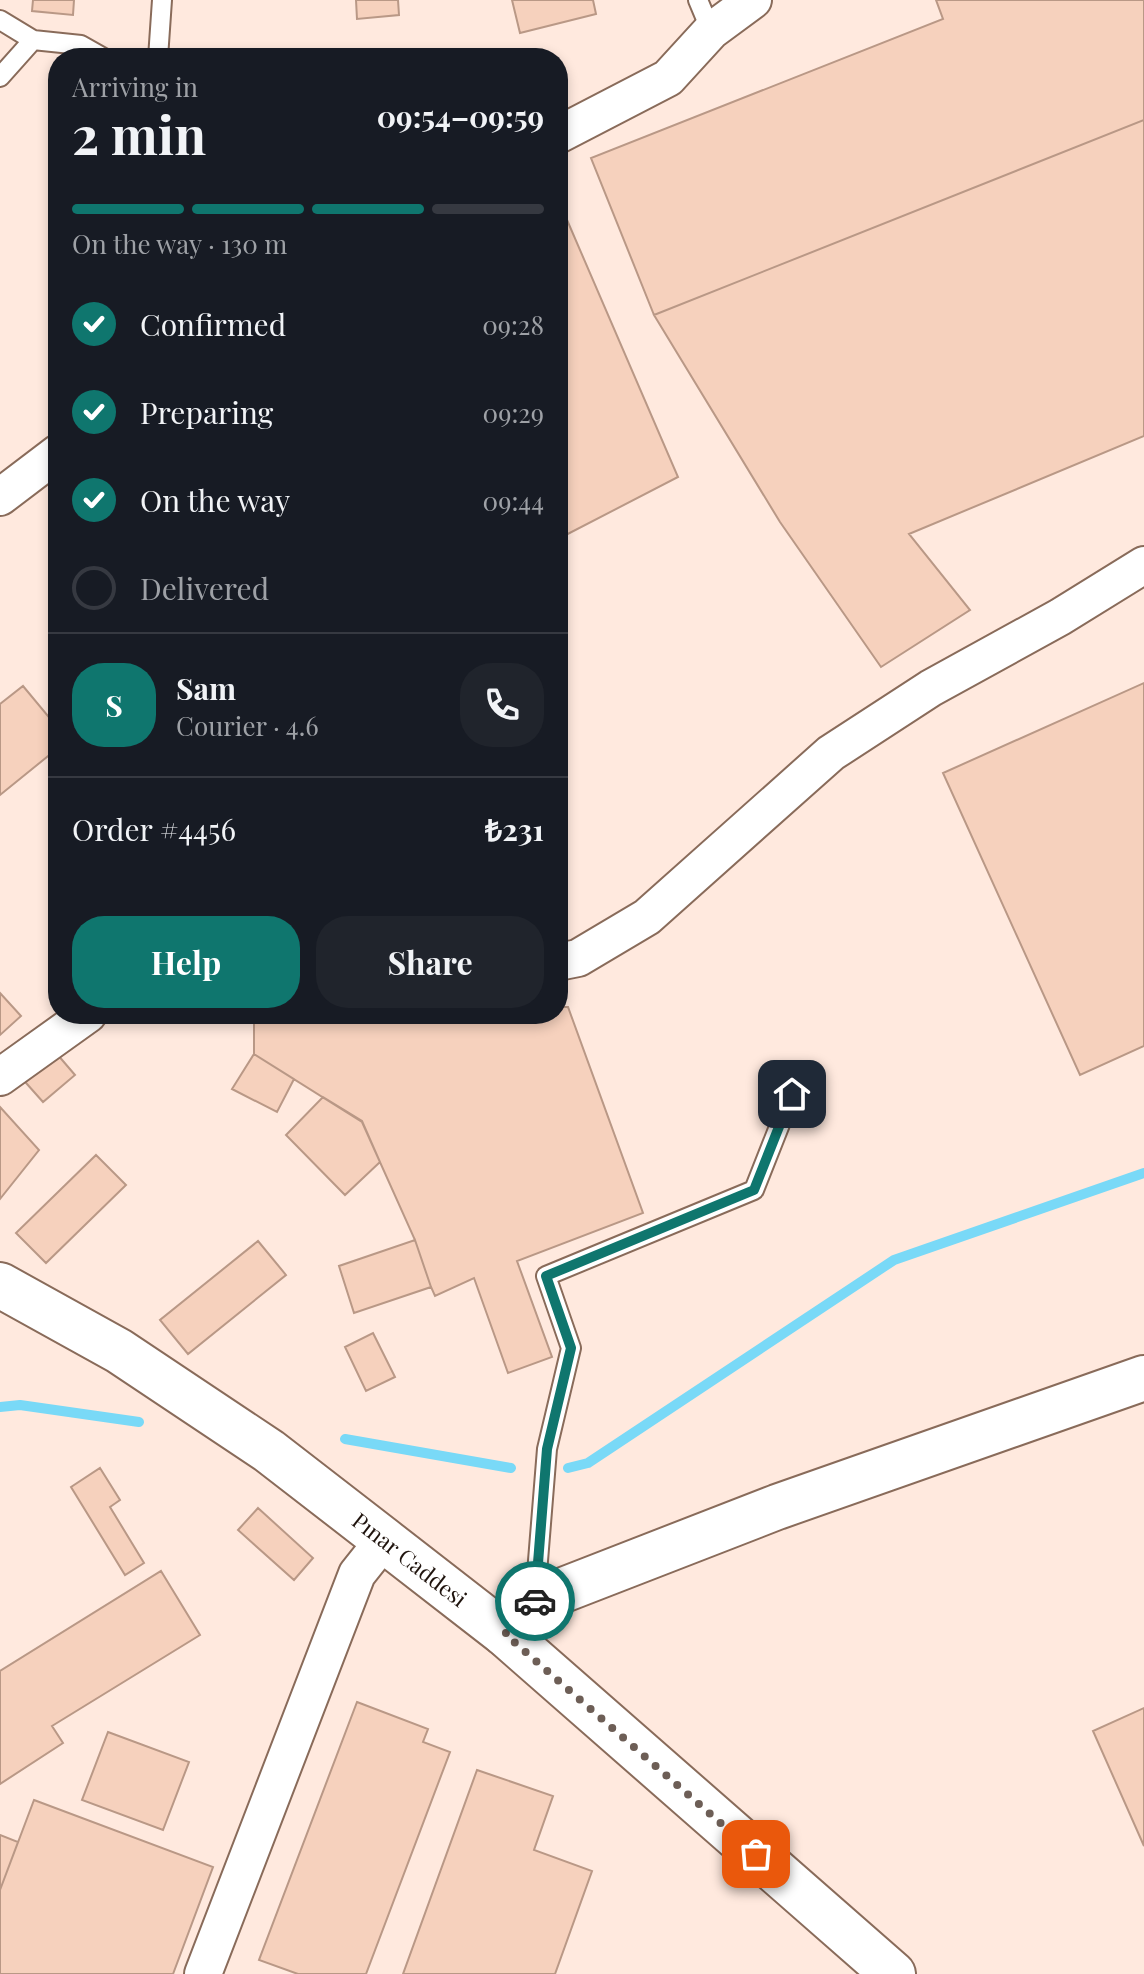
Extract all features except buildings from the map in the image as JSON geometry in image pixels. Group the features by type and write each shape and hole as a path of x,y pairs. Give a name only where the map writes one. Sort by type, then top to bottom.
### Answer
{"main road":[{"name":"Pınar Caddesi","path":"0,1285 119,1351 269,1451 505,1634 893,1974"},
{"path":"505,1634 535,1601 777,1507 1144,1378"}],"street":[{"path":"568,130 668,78 704,16 753,0"},
{"path":"0,497 48,461"},
{"path":"568,960 578,958 647,917 831,753 931,688 1060,617 1144,565"},
{"path":"0,1077 74,1024"},
{"path":"203,1974 357,1574 384,1540"}],"lane":[{"path":"159,48 162,0"},
{"path":"0,20 33,40 86,48"},
{"path":"0,77 33,40"},
{"path":"535,1601 547,1449 571,1348 546,1276 754,1190 792,1094"}],"waterway":[{"path":"568,1468 588,1463 894,1260 1144,1173"},
{"path":"0,1407 20,1405 139,1422"},
{"path":"345,1439 511,1468"}],"way so far":[{"path":"535,1601 505,1634 756,1854"}],"route":[{"path":"535,1601 547,1449 571,1348 546,1276 754,1190 792,1094"}]}
